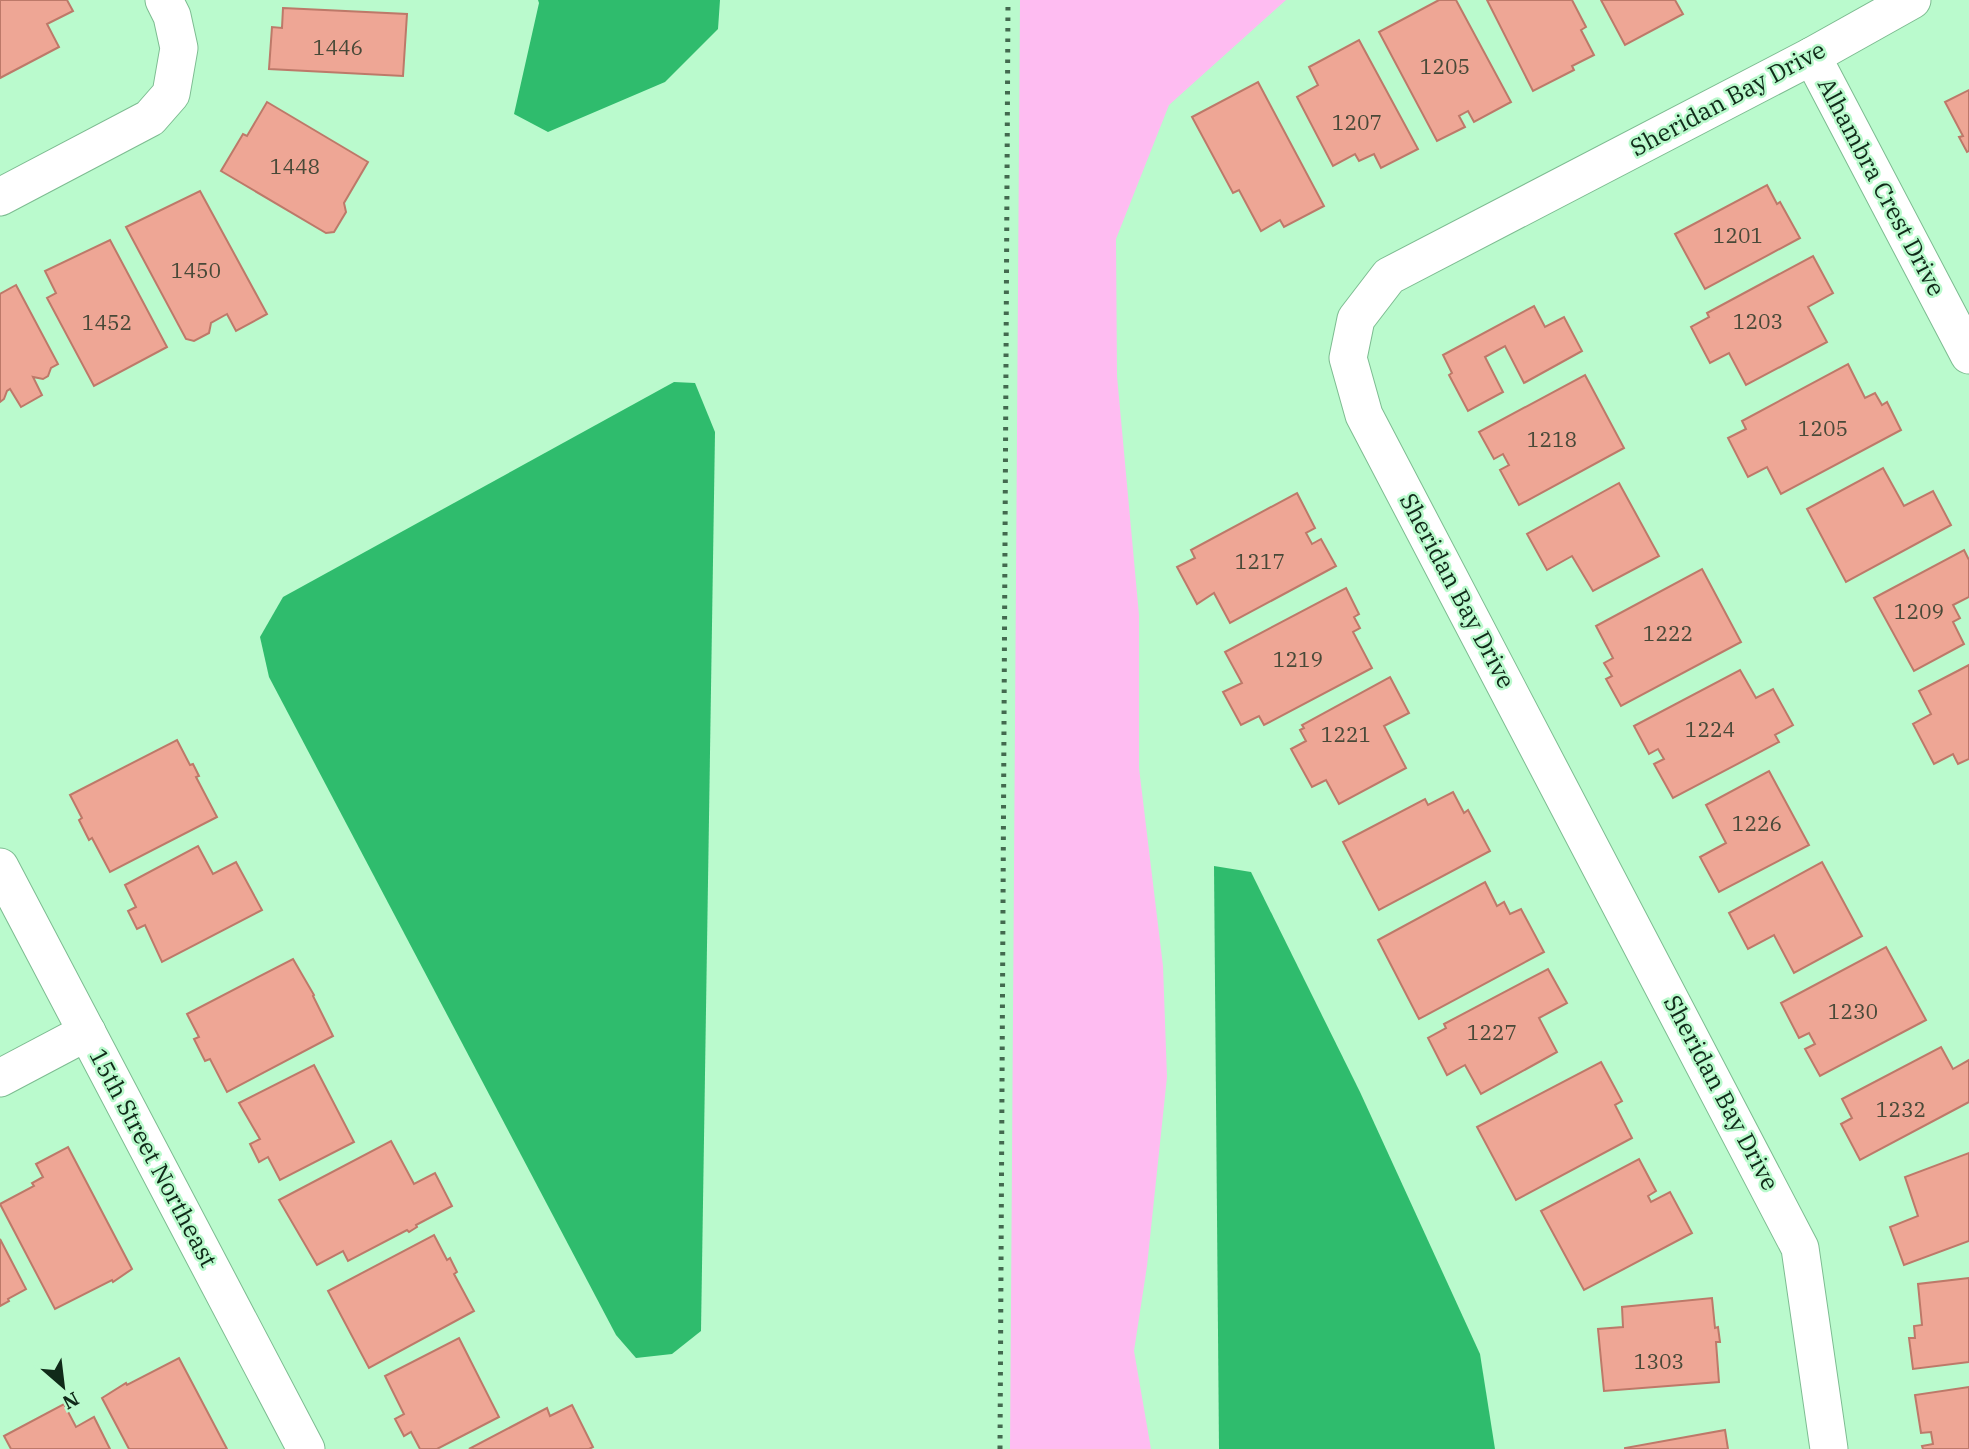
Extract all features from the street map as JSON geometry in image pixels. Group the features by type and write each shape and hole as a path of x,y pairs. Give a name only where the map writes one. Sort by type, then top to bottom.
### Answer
{"street":[{"path":"0,197 150,118 171,94 179,48 172,16 164,0"},
{"name":"Sheridan Bay Drive","path":"1829,1449 1800,1248 1364,415 1348,358 1356,319 1389,276 1812,56 1912,0"},
{"name":"Alhambra Crest Drive","path":"1812,56 1969,355"},
{"name":"15th Street Northeast","path":"0,867 306,1449"},
{"path":"0,1078 86,1032"}],"shaded area":[{"path":"538,0 720,0 718,29 665,82 548,132 514,114"},
{"path":"1020,0 1286,0 1169,105 1116,239 1117,376 1139,615 1139,768 1163,966 1167,1077 1147,1266 1134,1351 1151,1449 1010,1449"},
{"path":"674,382 695,383 715,432 701,1331 672,1354 636,1358 616,1335 269,677 260,637 283,597"},
{"path":"1214,866 1251,872 1360,1092 1480,1354 1495,1449 1219,1449"}],"building":[{"path":"0,0 67,0 73,11 47,24 59,47 0,78"},
{"path":"1439,0 1456,0 1511,102 1474,122 1468,111 1459,116 1465,127 1437,141 1379,32"},
{"path":"1487,0 1572,0 1586,27 1581,30 1594,55 1572,66 1574,70 1533,91"},
{"path":"1601,0 1675,0 1683,14 1625,45"},
{"path":"283,8 407,14 403,76 269,69 272,27 282,28"},
{"path":"1359,40 1418,149 1381,168 1374,154 1359,161 1355,154 1333,166 1297,97 1318,85 1309,67"},
{"path":"1258,82 1324,206 1284,227 1280,220 1261,231 1239,190 1233,193 1192,117"},
{"path":"1969,90 1967,152 1959,137 1963,136 1945,102"},
{"path":"267,102 368,162 344,203 346,212 334,232 326,233 221,171 243,134 247,136"},
{"path":"1767,185 1800,238 1705,289 1675,234"},
{"path":"200,191 267,314 236,331 227,314 211,323 209,333 194,341 186,339 126,227"},
{"path":"110,240 167,347 94,386 47,298 56,293 45,271"},
{"path":"1813,256 1833,293 1808,307 1827,342 1746,385 1729,353 1710,363 1691,327 1709,317 1707,313"},
{"path":"16,285 58,364 51,368 48,376 43,379 33,377 42,395 21,407 10,389 0,402 0,294"},
{"path":"1534,306 1545,327 1564,317 1582,351 1524,383 1505,346 1485,357 1503,392 1468,411 1449,375 1452,373 1443,355"},
{"path":"1848,364 1865,398 1875,393 1882,405 1887,402 1901,430 1781,494 1767,467 1748,477 1728,438 1746,429 1742,421"},
{"path":"1585,375 1624,448 1519,505 1500,470 1509,465 1503,454 1494,459 1479,432"},
{"path":"1883,468 1904,506 1933,491 1951,525 1846,582 1807,509"},
{"path":"1619,483 1659,556 1593,591 1572,556 1547,570 1527,534"},
{"path":"1297,493 1315,528 1306,533 1312,544 1321,539 1336,566 1230,623 1214,593 1197,604 1177,567 1195,558 1191,550"},
{"path":"1964,550 1969,560 1969,597 1953,605 1960,618 1953,622 1964,644 1914,671 1874,598"},
{"path":"1702,569 1741,642 1621,706 1606,679 1612,676 1604,663 1613,658 1596,626"},
{"path":"1346,588 1359,614 1354,617 1360,628 1353,632 1372,668 1264,725 1259,716 1241,725 1223,692 1242,683 1225,652"},
{"path":"1969,665 1969,759 1958,764 1953,754 1934,764 1913,724 1931,714 1919,691"},
{"path":"1740,670 1756,698 1773,689 1793,725 1775,735 1779,742 1673,798 1654,764 1664,759 1658,749 1649,754 1634,726"},
{"path":"1390,677 1409,713 1384,726 1406,768 1339,804 1326,780 1312,787 1291,749 1306,741 1300,730 1304,728 1302,725"},
{"path":"177,740 190,765 193,764 199,776 196,777 217,817 110,872 92,838 89,840 79,820 82,818 70,795"},
{"path":"1769,771 1809,845 1719,892 1700,857 1726,843 1706,805"},
{"path":"1453,792 1464,813 1468,810 1490,851 1379,910 1343,842 1425,799 1428,805"},
{"path":"198,846 213,874 236,862 262,910 162,962 145,925 137,929 128,911 136,907 125,885"},
{"path":"1822,862 1862,936 1794,973 1774,935 1748,949 1729,913"},
{"path":"1485,882 1497,906 1504,902 1510,914 1521,909 1544,952 1419,1019 1378,940"},
{"path":"1886,947 1926,1020 1820,1076 1805,1049 1815,1044 1809,1033 1799,1038 1781,1003"},
{"path":"293,959 333,1036 227,1092 210,1059 205,1061 194,1039 199,1037 187,1014"},
{"path":"1548,969 1567,1003 1539,1018 1557,1052 1481,1094 1465,1065 1447,1075 1428,1038 1446,1028 1444,1024"},
{"path":"1941,1047 1953,1069 1969,1060 1969,1102 1860,1160 1841,1124 1852,1118 1842,1099"},
{"path":"1601,1062 1622,1101 1615,1105 1632,1138 1516,1200 1477,1127"},
{"path":"314,1065 354,1142 280,1180 268,1157 259,1162 250,1144 260,1139 239,1103"},
{"path":"391,1141 414,1184 435,1173 452,1206 416,1225 417,1227 409,1232 407,1230 348,1261 343,1251 317,1265 279,1200"},
{"path":"68,1147 132,1269 113,1282 112,1280 55,1309 0,1204 34,1186 32,1183 43,1177 36,1164"},
{"path":"1969,1153 1969,1241 1904,1265 1890,1227 1918,1216 1905,1177"},
{"path":"1639,1159 1656,1191 1648,1196 1651,1202 1670,1192 1692,1233 1584,1290 1541,1211"},
{"path":"434,1235 447,1260 450,1258 457,1272 454,1274 474,1311 369,1368 328,1291"},
{"path":"0,1239 26,1289 0,1306"},
{"path":"1969,1278 1969,1362 1913,1369 1909,1338 1915,1338 1914,1326 1922,1325 1918,1284"},
{"path":"1712,1298 1715,1328 1718,1327 1720,1342 1716,1342 1719,1382 1604,1391 1598,1329 1623,1327 1622,1307"},
{"path":"459,1338 499,1417 437,1449 420,1449 411,1432 404,1436 395,1419 404,1414 385,1376"},
{"path":"179,1358 227,1449 129,1449 102,1398 126,1383 127,1385"},
{"path":"1969,1387 1969,1449 1923,1449 1922,1446 1933,1444 1931,1432 1921,1433 1915,1395"},
{"path":"64,1404 76,1427 94,1417 110,1449 11,1449 4,1436"},
{"path":"572,1405 593,1447 589,1449 469,1449 547,1408 550,1416"},
{"path":"1725,1430 1728,1449 1625,1449 1625,1448"}],"railway":[{"path":"1000,1449 1008,0"}]}
